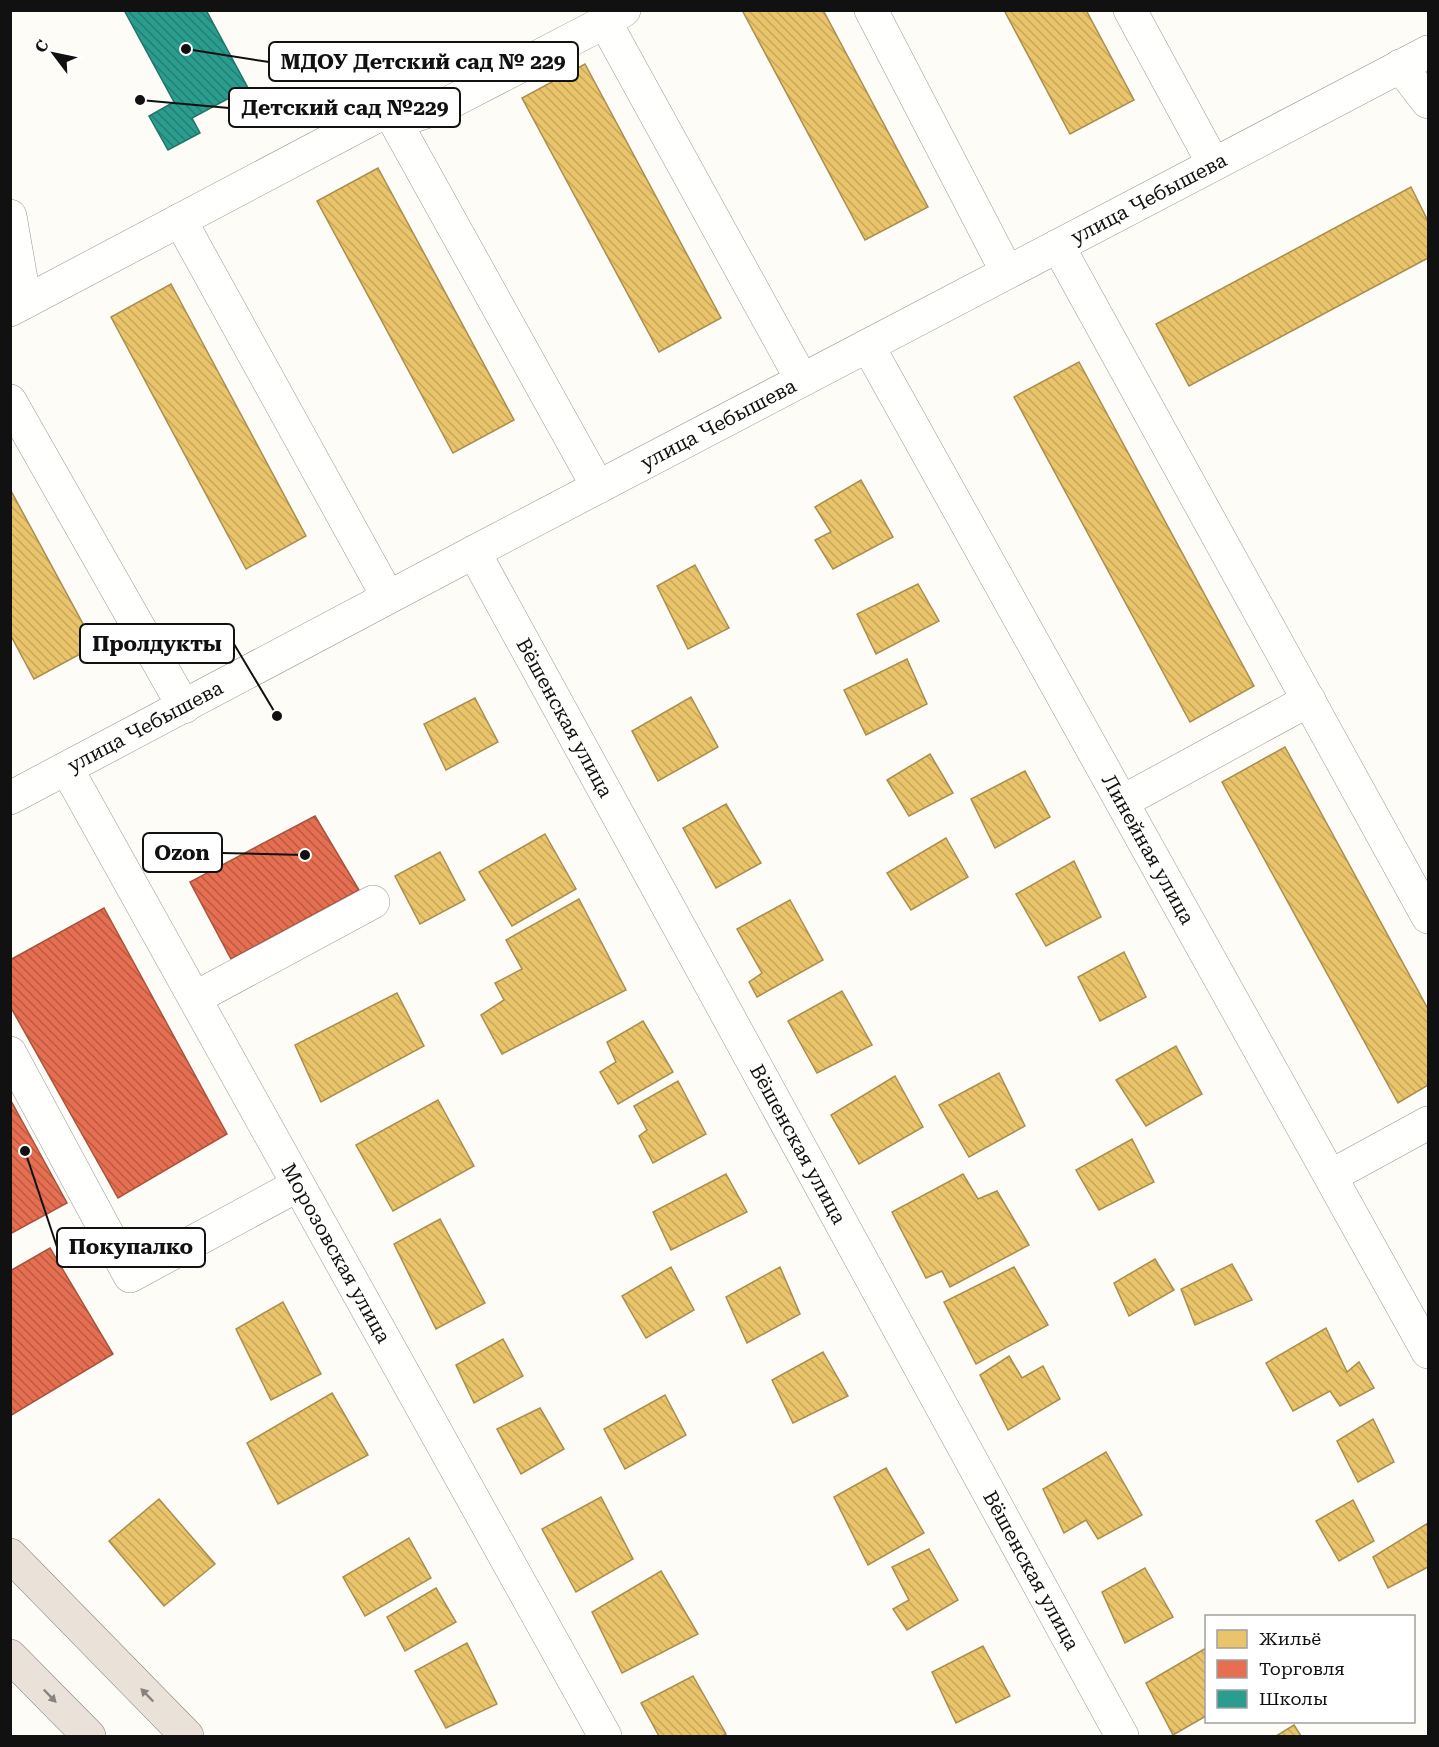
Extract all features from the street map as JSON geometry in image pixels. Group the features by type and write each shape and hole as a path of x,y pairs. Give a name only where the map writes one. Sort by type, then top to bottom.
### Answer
{"highway":[{"path":"10,1555 187,1737"},
{"path":"10,1656 89,1737"}],"street":[{"path":"871,10 1007,272"},
{"path":"1130,10 1214,163"},
{"path":"10,216 18,306 379,115 407,118 443,106 614,16 802,380"},
{"name":"улица Чебышева","path":"10,798 388,597 1428,52"},
{"path":"1400,66 1428,102"},
{"path":"392,116 598,487"},
{"path":"180,220 388,597"},
{"path":"1058,246 1428,917"},
{"name":"Линейная улица","path":"868,346 1428,1352"},
{"path":"10,401 184,707"},
{"name":"Вёшенская улица","path":"474,552 1122,1737"},
{"path":"1122,802 1309,700"},
{"name":"Морозовская улица","path":"67,769 605,1737"},
{"path":"195,998 373,902"},
{"path":"10,1053 130,1276 298,1185"},
{"path":"1331,1176 1428,1123"}],"building: Жильё":[{"path":"742,10 823,10 928,207 865,240"},
{"path":"1004,10 1086,10 1134,100 1070,134"},
{"path":"585,64 721,318 659,352 522,98"},
{"path":"378,168 514,420 453,453 317,201"},
{"path":"1411,187 1428,221 1428,258 1189,386 1156,324"},
{"path":"171,284 306,536 246,569 111,317"},
{"path":"1079,362 1254,686 1190,722 1014,397"},
{"path":"861,480 893,537 833,569 815,540 831,532 815,507"},
{"path":"10,489 95,646 34,679 10,634"},
{"path":"695,565 729,628 688,649 657,586"},
{"path":"918,584 939,621 876,654 857,614"},
{"path":"907,659 927,704 866,735 844,690"},
{"path":"691,697 718,747 658,781 632,731"},
{"path":"475,698 498,742 446,770 424,724"},
{"path":"1285,747 1428,1009 1428,1085 1398,1103 1222,782"},
{"path":"930,754 953,793 909,816 887,780"},
{"path":"1025,771 1050,817 995,848 971,799"},
{"path":"726,804 761,863 716,888 683,828"},
{"path":"545,834 576,889 512,926 479,872"},
{"path":"946,838 968,877 911,910 887,873"},
{"path":"440,852 465,900 420,924 395,876"},
{"path":"1074,861 1101,917 1046,946 1016,894"},
{"path":"579,899 626,990 502,1054 481,1015 504,1000 495,983 522,969 506,940"},
{"path":"790,900 823,960 757,997 749,982 762,973 737,929"},
{"path":"1124,952 1146,997 1100,1021 1078,977"},
{"path":"842,991 872,1045 817,1073 788,1021"},
{"path":"397,993 424,1046 321,1102 295,1045"},
{"path":"643,1021 673,1072 618,1104 600,1072 616,1062 607,1042"},
{"path":"1176,1046 1202,1094 1146,1126 1116,1080"},
{"path":"999,1073 1025,1126 969,1157 939,1105"},
{"path":"895,1076 923,1127 859,1164 831,1115"},
{"path":"678,1081 706,1134 653,1163 639,1136 647,1130 634,1106"},
{"path":"438,1100 474,1166 393,1211 356,1145"},
{"path":"1132,1139 1154,1182 1099,1210 1076,1170"},
{"path":"726,1174 747,1212 671,1250 653,1212"},
{"path":"963,1174 978,1199 997,1191 1029,1245 950,1287 942,1271 926,1278 892,1212"},
{"path":"440,1219 485,1303 436,1329 394,1244"},
{"path":"1155,1259 1174,1290 1129,1316 1114,1283"},
{"path":"1232,1264 1252,1300 1195,1325 1181,1289"},
{"path":"671,1267 694,1310 646,1338 622,1296"},
{"path":"780,1267 800,1314 747,1343 726,1297"},
{"path":"1014,1267 1048,1325 976,1364 944,1302"},
{"path":"283,1302 321,1374 271,1400 236,1329"},
{"path":"1326,1328 1347,1372 1359,1362 1374,1388 1340,1406 1330,1391 1293,1411 1266,1363"},
{"path":"503,1339 523,1376 474,1403 456,1365"},
{"path":"823,1352 848,1396 793,1423 772,1380"},
{"path":"1009,1356 1022,1378 1043,1366 1060,1399 1008,1430 980,1375"},
{"path":"332,1393 368,1455 278,1504 247,1443"},
{"path":"665,1395 686,1435 625,1469 604,1429"},
{"path":"540,1408 564,1449 521,1474 497,1429"},
{"path":"1373,1419 1394,1462 1358,1482 1337,1441"},
{"path":"1106,1452 1142,1515 1098,1539 1086,1520 1064,1533 1043,1489"},
{"path":"886,1468 924,1533 868,1565 834,1497"},
{"path":"601,1497 633,1559 576,1592 542,1529"},
{"path":"159,1499 215,1564 164,1606 109,1541"},
{"path":"1353,1500 1374,1541 1339,1561 1316,1521"},
{"path":"1428,1523 1428,1567 1388,1588 1373,1557"},
{"path":"409,1538 431,1578 365,1616 343,1577"},
{"path":"929,1549 958,1600 907,1630 893,1609 909,1600 892,1567"},
{"path":"1145,1568 1173,1617 1125,1643 1102,1592"},
{"path":"661,1571 698,1634 622,1673 592,1612"},
{"path":"436,1588 456,1622 405,1651 387,1617"},
{"path":"467,1643 497,1704 446,1728 415,1671"},
{"path":"983,1646 1010,1696 956,1723 932,1672"},
{"path":"1205,1649 1205,1717 1173,1735 1146,1683"},
{"path":"693,1676 726,1734 722,1736 659,1736 641,1703"},
{"path":"1294,1725 1301,1736 1276,1736"}],"building: Торговля":[{"path":"315,816 359,890 231,959 190,882"},
{"path":"104,908 227,1134 118,1198 10,1006 10,960"},
{"path":"10,1099 67,1203 10,1234"},
{"path":"50,1248 113,1354 10,1416 10,1271"}],"building: Школы":[{"path":"124,10 206,10 248,88 192,118 200,133 168,150 149,116 174,102"}],"place":[{"name":"МДОУ Детский сад № 229","path":"186,49"},
{"name":"Детский сад №229","path":"140,100"},
{"name":"Пролдукты","path":"277,716"},
{"name":"Ozon","path":"305,855"},
{"name":"Покупалко","path":"25,1151"}]}
